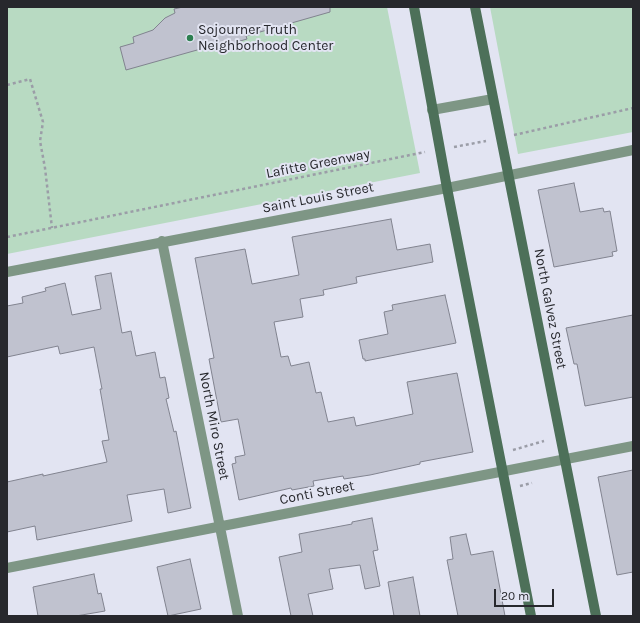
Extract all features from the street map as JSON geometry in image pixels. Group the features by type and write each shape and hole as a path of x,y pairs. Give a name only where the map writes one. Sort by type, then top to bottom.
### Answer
{"street":[{"path":"414,7 446,188 531,616"},
{"name":"North Galvez Street","path":"475,7 596,616"},
{"path":"432,110 493,99"},
{"name":"Saint Louis Street","path":"7,272 162,241 446,188 633,150"},
{"name":"North Miro Street","path":"162,241 238,616"},
{"name":"Conti Street","path":"7,568 633,446"}],"path":[{"path":"7,85 30,79 43,122 40,141 45,168 52,228"},
{"name":"Lafitte Greenway","path":"7,237 501,138 633,108"},
{"path":"512,451 544,441"}],"green space":[{"path":"7,7 387,7 420,173 7,254"},
{"path":"490,7 633,7 633,132 518,154"}],"building":[{"name":"Sojourner Truth Neighborhood Center","path":"183,7 330,7 330,12 246,36 247,39 223,46 222,43 126,70 120,47 134,43 133,37 153,30 165,18 175,13 174,9"},
{"path":"574,183 580,212 603,208 604,212 610,211 617,251 612,252 613,256 554,267 538,190"},
{"path":"391,219 397,250 430,244 433,262 356,277 357,283 323,290 324,295 300,299 303,317 274,322 281,357 288,356 291,366 309,362 316,393 321,392 328,422 354,417 356,426 413,414 407,382 457,373 473,452 420,462 420,464 370,475 344,479 343,476 313,481 314,486 292,490 291,488 239,500 232,464 236,463 235,457 245,455 238,419 221,422 209,359 214,358 195,258 245,249 252,284 299,275 292,237"},
{"path":"111,273 122,333 131,331 136,356 155,352 160,378 165,377 169,398 166,399 174,432 176,431 191,508 168,513 164,489 127,495 132,521 37,540 35,526 7,532 7,482 107,462 102,441 109,440 100,389 102,389 94,347 60,354 58,346 7,357 7,306 23,303 22,297 46,291 45,288 65,283 72,315 101,309 95,276"},
{"path":"445,295 456,343 365,361 365,359 363,359 359,340 388,334 384,312 393,310 392,305"},
{"path":"633,315 633,397 585,406 577,364 574,364 566,328"},
{"path":"633,470 633,572 617,575 598,477"},
{"path":"372,518 378,550 373,551 380,586 365,589 360,565 329,569 333,589 308,594 313,616 291,616 279,557 302,552 299,534 352,524 352,522"},
{"path":"466,534 471,555 493,551 505,616 458,616 447,560 453,559 450,537"},
{"path":"190,559 201,609 168,616 157,567"},
{"path":"94,574 98,594 101,593 105,611 76,616 38,616 33,587"},
{"path":"413,577 420,616 394,616 388,582"}],"place":[{"name":"Sojourner Truth Neighborhood Center","path":"190,38"}]}
